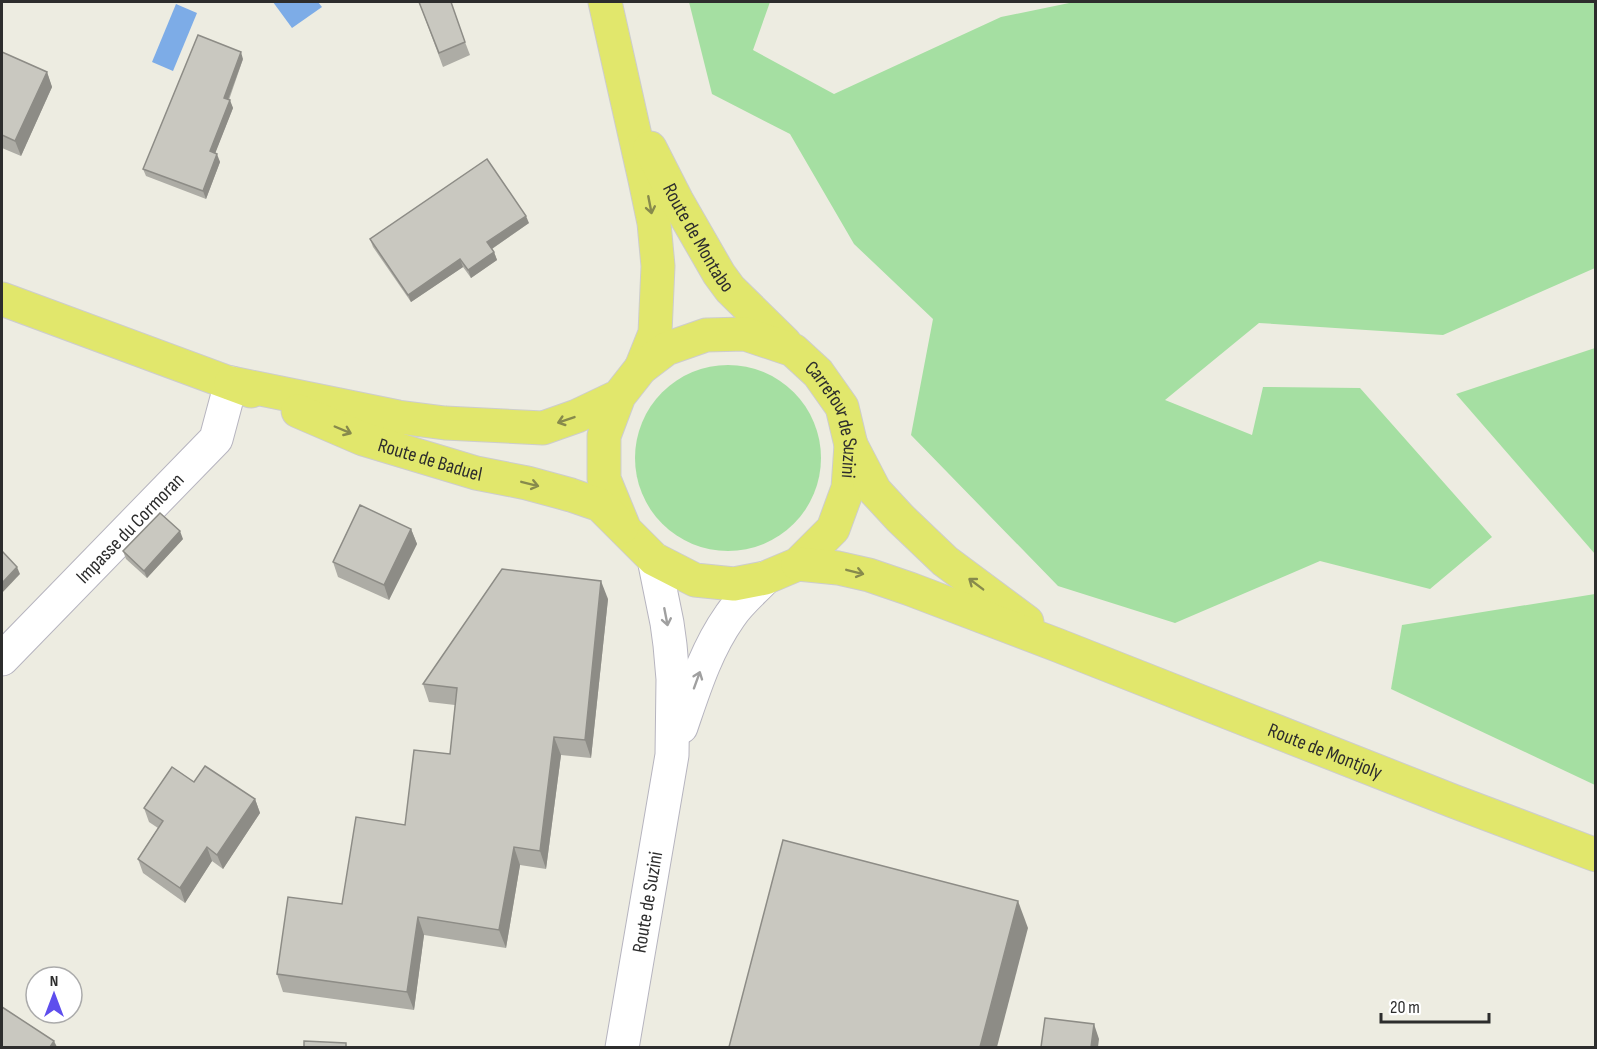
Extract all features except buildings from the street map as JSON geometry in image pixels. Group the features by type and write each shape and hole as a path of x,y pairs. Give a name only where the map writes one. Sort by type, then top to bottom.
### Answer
{"main road":[{"name":"Route de Montabo","path":"605,2 654,223 658,266 655,333 640,368"},
{"name":"Route de Montabo","path":"629,106 677,201 719,274 730,289 793,350"},
{"name":"Route de Baduel","path":"2,299 231,383 363,439 476,473 527,483 600,505 625,530"},
{"name":"Carrefour de Suzini","path":"745,334 793,350 818,373 842,407 851,445 848,488 834,528 798,564 765,578 734,584 695,580 654,559 625,530 604,479 604,436 619,396 640,368 666,349 706,335 745,334"},
{"name":"Route de Baduel","path":"231,383 398,417 445,423 543,428 577,416 619,396"},
{"name":"Route de Montjoly","path":"851,445 875,490 900,518 945,561 1057,645"},
{"name":"Route de Montjoly","path":"798,564 838,568 869,575 910,589 1596,855"}],"street":[{"name":"Impasse du Cormoran","path":"2,659 216,439 231,383"},
{"name":"Route de Suzini","path":"654,559 670,645 673,679 672,755"},
{"name":"Route de Suzini","path":"622,1047 672,755 700,672 713,645 730,615 765,578"}],"green space":[{"path":"689,2 770,2 753,50 834,94 1001,17 1074,2 1595,2 1595,268 1443,335 1259,323 1165,400 1252,435 1263,387 1360,388 1492,537 1430,589 1320,561 1175,623 1058,586 911,435 933,319 854,244 790,134 712,94"},
{"path":"1596,348 1595,554 1456,394"},
{"path":"728,365 746,366 764,372 780,380 794,392 806,406 814,422 820,440 820,476 814,494 806,510 794,524 780,536 764,544 746,550 728,551 710,550 692,544 676,536 662,524 650,510 642,494 636,476 635,458 636,440 642,422 650,406 662,392 676,380 692,372 710,366"},
{"path":"1595,594 1595,785 1391,689 1402,625"}],"water":[{"path":"273,2 318,2 322,7 292,28"},
{"path":"176,4 197,13 173,71 152,62"}]}
